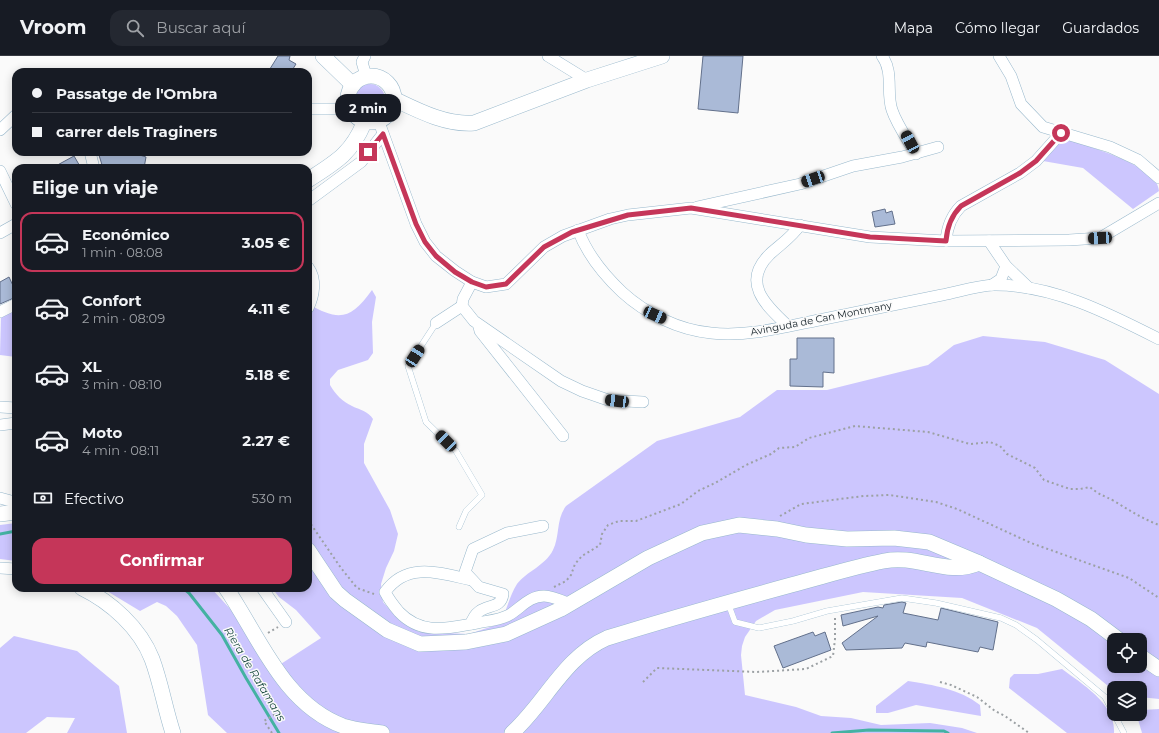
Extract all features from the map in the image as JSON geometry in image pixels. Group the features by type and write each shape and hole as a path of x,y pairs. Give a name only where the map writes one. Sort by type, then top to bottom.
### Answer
{"street":[{"path":"323,56 353,85"},
{"path":"548,56 587,80"},
{"path":"394,99 440,119 458,123 474,123 587,80 662,56"},
{"path":"882,56 886,60 890,78 892,109 916,154"},
{"path":"999,56 1011,76 1021,104 1043,127 1110,147 1138,160 1159,178"},
{"path":"312,177 336,162 352,147 375,126 390,112 394,99 390,87 363,63 348,98 348,105 354,116 375,126 425,242 436,256 455,272 480,286 491,288 506,284 544,247 578,230 628,215 691,208 800,184 853,166 916,154 938,147"},
{"path":"312,109 338,108 348,105"},
{"path":"0,130 12,120"},
{"path":"312,199 361,162 375,126"},
{"path":"946,241 947,228 956,211 961,206 1020,173 1036,161 1061,133"},
{"path":"0,171 3,183 12,198"},
{"path":"691,208 870,237 946,241 989,241 1100,238 1159,203"},
{"path":"788,326 763,300 757,285 757,273 769,255 791,236 800,225"},
{"path":"0,234 12,226"},
{"name":"Avinguda de Can Montmany","path":"578,230 588,251 613,284 638,306 655,315 696,331 711,333 742,333 788,326 992,285 1029,288 1081,303 1159,339"},
{"name":"Avinguda de Can Montmany","path":"989,241 1006,266 1029,288"},
{"path":"992,285 1001,279 1006,266"},
{"path":"312,276 314,286 312,293"},
{"path":"436,323 462,306 463,299 472,282"},
{"path":"0,312 12,306"},
{"path":"462,306 479,324 561,381 582,392 608,400 643,402"},
{"path":"479,324 480,331 563,436"},
{"path":"1144,331 1159,330"},
{"path":"0,407 12,408"},
{"path":"0,425 12,424"},
{"path":"0,498 12,502"},
{"path":"0,514 12,512"},
{"path":"312,556 336,592 345,600 387,630 420,644 466,642 506,634 570,604 648,558 702,533 739,525 765,527 806,535 847,539 894,538 929,542 979,562 1073,608 1109,633"},
{"path":"471,624 473,616 479,610 499,604 502,600 503,594 499,591 479,587 465,572 472,549 507,533 543,526"},
{"path":"512,733 530,715 568,666 591,645 647,625 885,560 913,560 946,568 962,568 979,562"},
{"path":"0,568 12,568"},
{"path":"471,580 426,571 412,573 393,581 385,592 388,599 404,617 418,626 438,630 509,615 530,599 544,596 570,604"},
{"path":"88,592 117,612 139,635 152,659 174,733"},
{"path":"228,592 272,664 293,690 320,715 343,726 382,733"},
{"path":"265,592 286,622"},
{"path":"1147,661 1159,669"}],"lane":[{"path":"436,323 408,366 426,422 456,451 482,495 466,511 459,527"},
{"path":"728,602 735,622 759,628 834,610 902,598 936,603 1001,618 1016,625 1036,640 1105,697 1124,733"}],"path":[{"path":"544,596 556,585 566,581 571,575 575,564 582,556 600,545 602,534 608,524 620,521 636,521 681,504 698,491 746,465 771,454 779,448 795,447 809,438 855,426 928,432 970,444 990,442 1000,446 1007,454 1036,468 1044,480 1070,488 1080,489 1090,487 1100,496 1113,501 1140,518 1159,525"},
{"path":"765,527 801,504 864,496 912,497 957,509 1032,543 1129,578 1159,598"},
{"path":"312,526 341,568 357,588 374,594 385,592"},
{"path":"643,682 657,668 757,672 806,669 833,656 836,621 834,610"},
{"path":"257,641 286,622"},
{"path":"940,682 951,685 977,697 995,712 1005,716 1029,733"},
{"path":"272,733 264,721 277,713"}],"shaded area":[{"path":"370,84 380,89 385,99 380,109 370,114 360,109 355,99 360,89"},
{"path":"1063,138 1118,157 1134,165 1147,173 1156,182 1159,191 1133,209 1083,168 1043,161"},
{"path":"372,290 376,297 372,322 373,353 368,360 338,370 330,379 330,385 342,400 366,412 373,419 364,444 364,463 390,510 398,534 394,551 386,568 381,584 383,602 398,619 419,632 469,634 499,624 517,584 521,579 550,556 557,539 559,522 566,506 657,441 740,417 777,390 827,390 928,365 954,345 983,336 1045,342 1105,360 1159,394 1159,699 1147,698 1147,681 1107,681 1107,685 1037,628 962,598 863,592 775,610 756,621 745,637 742,646 741,655 745,695 796,707 821,716 851,718 881,725 930,723 962,728 977,733 227,733 208,715 197,645 177,616 166,606 157,602 140,611 109,592 215,592 233,612 270,671 321,638 296,610 279,597 275,592 312,592 312,306 319,310 337,315 344,315 351,312 365,300"},
{"path":"12,310 12,356 0,355 1,315"},
{"path":"12,524 12,560 0,559 0,525"},
{"path":"14,636 77,651 119,686 127,733 67,733 75,718 47,717 26,733 0,733 0,648"},
{"path":"1062,669 1088,688 1107,708 1107,721 1112,721 1114,733 1067,733 1009,688 1010,678 1014,674 1038,674"},
{"path":"908,681 946,688 964,695 980,705 981,716 916,705 888,713 876,713 876,706"},
{"path":"1159,709 1159,733 1142,733 1138,721 1147,721 1147,710"}],"building":[{"path":"278,56 290,56 289,60 296,64 294,68 270,68"},
{"path":"703,56 743,56 738,113 698,109"},
{"path":"74,156 79,164 59,164"},
{"path":"99,156 146,157 145,164 102,164"},
{"path":"885,209 886,213 892,211 895,224 875,227 872,212"},
{"path":"9,277 12,283 12,299 0,304 0,282"},
{"path":"797,338 834,338 834,373 823,372 823,387 790,386 790,359 797,359"},
{"path":"902,602 906,603 903,613 938,620 941,608 998,622 993,650 980,647 978,652 927,642 926,647 905,643 902,648 846,650 842,643 878,616 843,626 841,615 878,607 883,608 884,605"},
{"path":"813,632 815,636 825,632 831,650 783,668 774,646"}],"waterway":[{"name":"Riera de Rafamans","path":"0,534 12,532"},
{"name":"Riera de Rafamans","path":"188,592 222,635 279,733"},
{"name":"Riera de Rafamans","path":"832,733 869,730 944,731 948,733"}],"route":[{"path":"368,152 383,134 416,224 425,242 436,256 455,272 480,286 491,288 501,286 509,282 544,247 572,232 610,219 628,215 691,208 870,237 946,241 947,228 956,211 961,206 1020,173 1036,161 1052,145 1061,133"}]}
